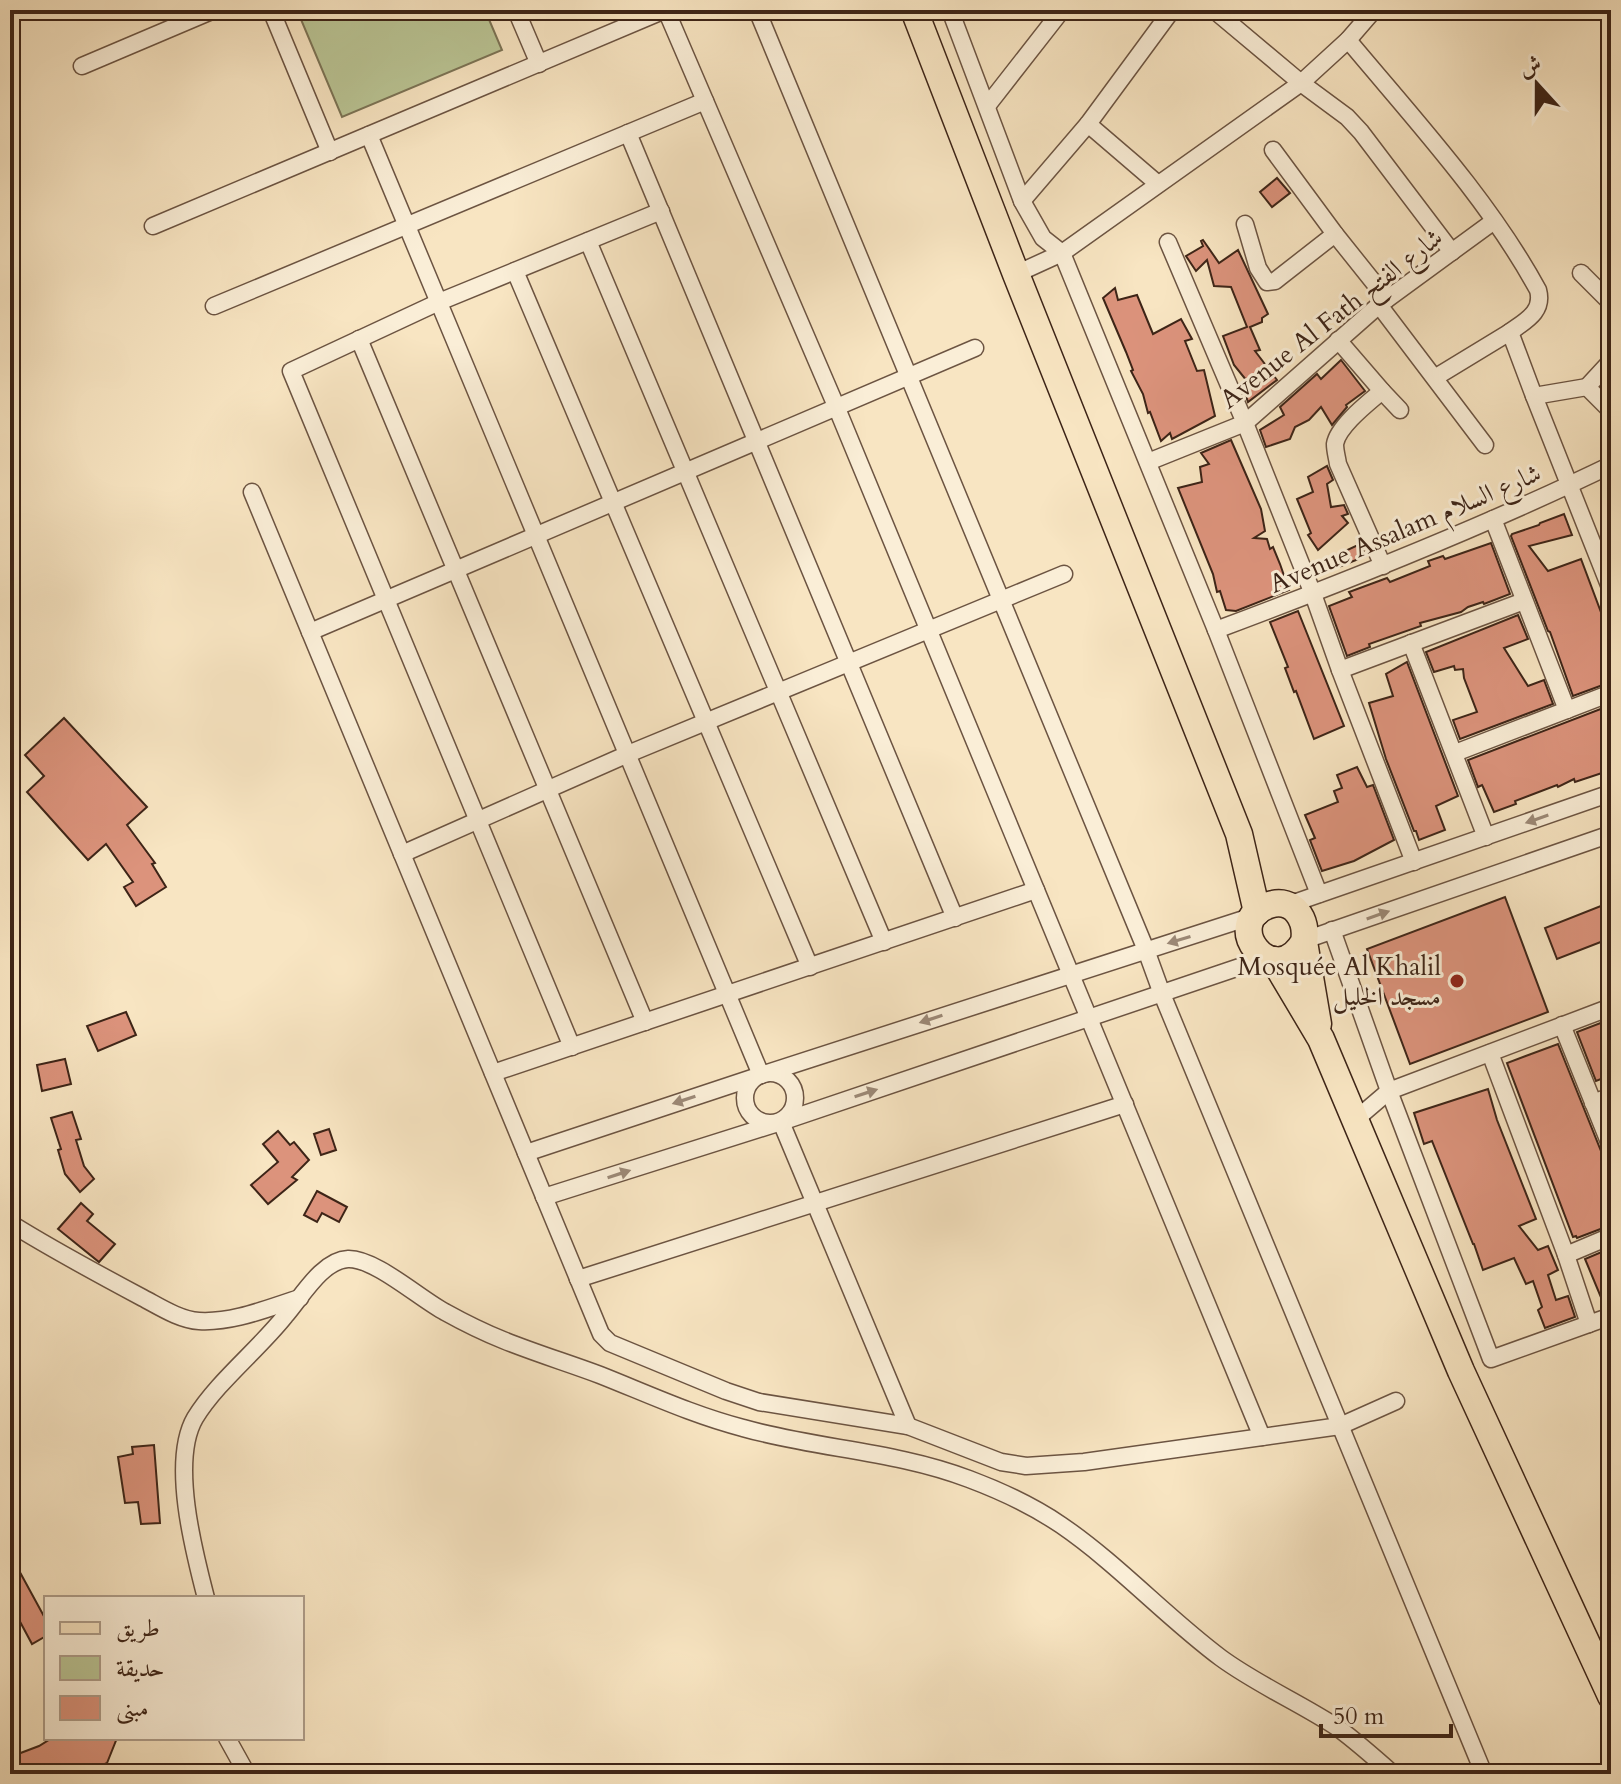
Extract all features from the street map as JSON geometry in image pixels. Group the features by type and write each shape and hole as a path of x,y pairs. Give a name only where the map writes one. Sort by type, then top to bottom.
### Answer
{"main road":[{"path":"914,10 1239,834 1255,914"},
{"path":"1239,834 1286,905"},
{"path":"1274,903 1286,905 1297,911 1303,920 1306,930 1304,941 1292,956 1283,960 1270,959 1257,953 1251,945 1249,925 1255,914 1265,906 1274,903"},
{"path":"1304,941 1321,1039"},
{"path":"1270,959 1321,1039 1461,1371 1611,1696"}],"street":[{"path":"82,66 214,10"},
{"path":"271,10 330,152"},
{"path":"516,10 539,64"},
{"path":"153,226 666,10 836,406 1262,1437"},
{"path":"757,10 1484,1774"},
{"path":"950,10 1022,201 1043,238 1062,253 1216,630 1319,894"},
{"path":"987,106 1062,10"},
{"path":"1022,201 1088,124 1172,10"},
{"path":"1214,10 1347,117 1452,252"},
{"path":"1016,274 1062,253 1301,83 1348,40 1374,10"},
{"path":"1348,40 1494,221 1534,284 1540,299 1532,316 1436,377"},
{"path":"214,306 705,101"},
{"path":"1088,124 1158,184"},
{"path":"628,133 955,918"},
{"path":"369,135 761,1075"},
{"path":"1273,150 1485,445"},
{"path":"572,1047 291,371 439,302 661,211"},
{"name":"Avenue Al Fath شارع الفتح","path":"1148,462 1245,423 1383,302 1494,221"},
{"path":"1245,224 1258,268 1267,282 1275,281 1335,234"},
{"path":"588,241 884,942"},
{"path":"1168,242 1313,594 1414,862"},
{"path":"515,271 810,967"},
{"path":"1581,273 1611,303"},
{"path":"1510,332 1611,590"},
{"path":"359,339 645,1022"},
{"path":"1338,340 1400,410"},
{"path":"310,632 975,348"},
{"path":"1534,396 1587,387 1611,361"},
{"path":"1587,387 1611,411"},
{"path":"1382,391 1339,433 1335,450 1338,464 1383,566"},
{"name":"Avenue Assalam شارع السلام","path":"1216,630 1383,566 1611,465"},
{"path":"252,492 601,1334 610,1343 759,1402 908,1426 1001,1462 1026,1466 1084,1462 1340,1426 1396,1401"},
{"path":"1493,519 1567,710"},
{"path":"402,854 628,754 1064,574"},
{"path":"1340,670 1524,601"},
{"path":"1411,643 1486,837"},
{"path":"1455,753 1611,693"},
{"path":"1286,905 1611,793"},
{"path":"1304,941 1611,834"},
{"path":"493,1073 1036,890"},
{"path":"526,1153 1255,914"},
{"path":"1332,930 1389,1091 1491,1359"},
{"path":"544,1197 781,1122 1270,959"},
{"path":"1355,1120 1389,1091 1611,1007"},
{"path":"1562,1025 1611,1147"},
{"path":"1490,1053 1589,1324"},
{"path":"770,1073 786,1078 792,1085 796,1101 788,1117 781,1122 765,1124 746,1108 748,1085 761,1075 770,1073"},
{"path":"1593,1103 1611,1096"},
{"path":"578,1279 1125,1104"},
{"path":"781,1122 908,1426"},
{"path":"10,1223 102,1277 174,1314 195,1321 216,1321 301,1298"},
{"path":"1566,1255 1611,1236"},
{"path":"205,1596 186,1500 185,1450 196,1417 325,1267 348,1259 366,1261 446,1313 503,1340 690,1412 744,1429 923,1464 965,1477 1030,1506 1062,1526 1222,1659 1337,1728 1393,1774"},
{"path":"1461,1371 1611,1316"},
{"path":"228,1740 247,1774"}],"green space":[{"path":"297,10 485,10 502,50 342,117"}],"building":[{"path":"1277,178 1290,193 1272,207 1260,192"},
{"path":"1203,240 1219,263 1238,250 1268,314 1262,322 1250,327 1260,350 1255,351 1277,380 1248,402 1242,384 1247,381 1234,365 1223,336 1247,327 1231,287 1214,286 1207,260 1196,271 1186,256 1203,246"},
{"path":"1115,288 1118,300 1137,295 1153,334 1181,319 1192,339 1185,341 1197,371 1204,370 1215,416 1172,439 1170,433 1161,441 1103,298"},
{"path":"1341,360 1365,391 1346,405 1332,425 1321,407 1309,420 1295,427 1290,439 1266,447 1260,430 1284,415 1280,407 1317,374 1321,379"},
{"path":"1231,440 1261,509 1265,531 1254,538 1267,539 1270,549 1273,547 1289,590 1236,611 1226,610 1220,591 1217,592 1213,574 1178,488 1202,482 1200,467 1209,464 1201,453"},
{"path":"1327,466 1333,480 1327,484 1331,507 1344,505 1348,514 1342,516 1348,523 1318,550 1308,535 1311,533 1297,499 1313,492 1308,477"},
{"path":"1564,514 1572,535 1529,546 1548,571 1581,559 1611,639 1611,682 1573,696 1511,536"},
{"path":"1491,543 1510,594 1420,623 1421,626 1369,644 1370,647 1347,656 1329,606 1352,597 1349,592 1387,578 1390,582 1430,566 1428,561 1443,556 1445,559"},
{"path":"1360,544 1366,556 1329,571 1324,561"},
{"path":"1298,611 1344,726 1314,739 1270,622"},
{"path":"1518,615 1528,639 1504,648 1528,686 1544,680 1553,704 1460,739 1453,720 1477,712 1463,669 1455,670 1454,666 1434,672 1426,652"},
{"path":"1407,662 1458,796 1436,806 1445,830 1419,840 1386,759 1369,703 1393,696 1386,674"},
{"path":"1611,705 1611,770 1557,785 1494,812 1482,785 1478,787 1468,760"},
{"path":"64,718 147,807 127,825 155,863 152,864 166,887 136,906 124,887 133,882 106,844 88,860 27,792 44,776 25,755"},
{"path":"1357,767 1367,787 1373,785 1394,840 1354,861 1322,871 1310,840 1315,838 1305,815 1338,802 1334,791 1342,788 1337,775"},
{"name":"Mosquée Al Khalil مسجد الخليل","path":"1505,897 1548,1012 1410,1064 1367,949"},
{"path":"1611,902 1611,938 1557,959 1545,928"},
{"path":"126,1012 136,1035 98,1051 87,1026"},
{"path":"1611,1019 1611,1075 1596,1081 1577,1032"},
{"path":"1558,1044 1601,1151 1611,1158 1611,1225 1577,1238 1573,1237 1507,1063"},
{"path":"65,1059 71,1084 42,1091 37,1065"},
{"path":"1488,1089 1536,1219 1519,1226 1538,1250 1548,1246 1558,1270 1548,1275 1556,1300 1568,1296 1575,1317 1545,1328 1533,1281 1526,1284 1514,1258 1483,1270 1432,1141 1424,1144 1414,1113"},
{"path":"72,1112 81,1139 76,1140 84,1166 94,1179 80,1192 65,1174 51,1118"},
{"path":"329,1129 336,1150 321,1155 314,1134"},
{"path":"278,1131 290,1145 294,1142 309,1160 292,1177 297,1180 268,1204 251,1185 278,1162 263,1144"},
{"path":"317,1191 347,1207 339,1222 322,1213 317,1222 304,1215"},
{"path":"81,1203 93,1214 87,1221 115,1244 99,1262 58,1229"},
{"path":"1611,1248 1611,1305 1605,1307 1585,1259"},
{"path":"154,1445 160,1523 141,1524 138,1502 125,1503 118,1457 133,1454 132,1447"},
{"path":"10,1554 44,1616 44,1637 32,1644 10,1603"},
{"path":"49,1740 116,1740 107,1763 84,1774 10,1774 10,1757"}],"place":[{"name":"Mosquée Al Khalil مسجد الخليل","path":"1457,981"}]}
